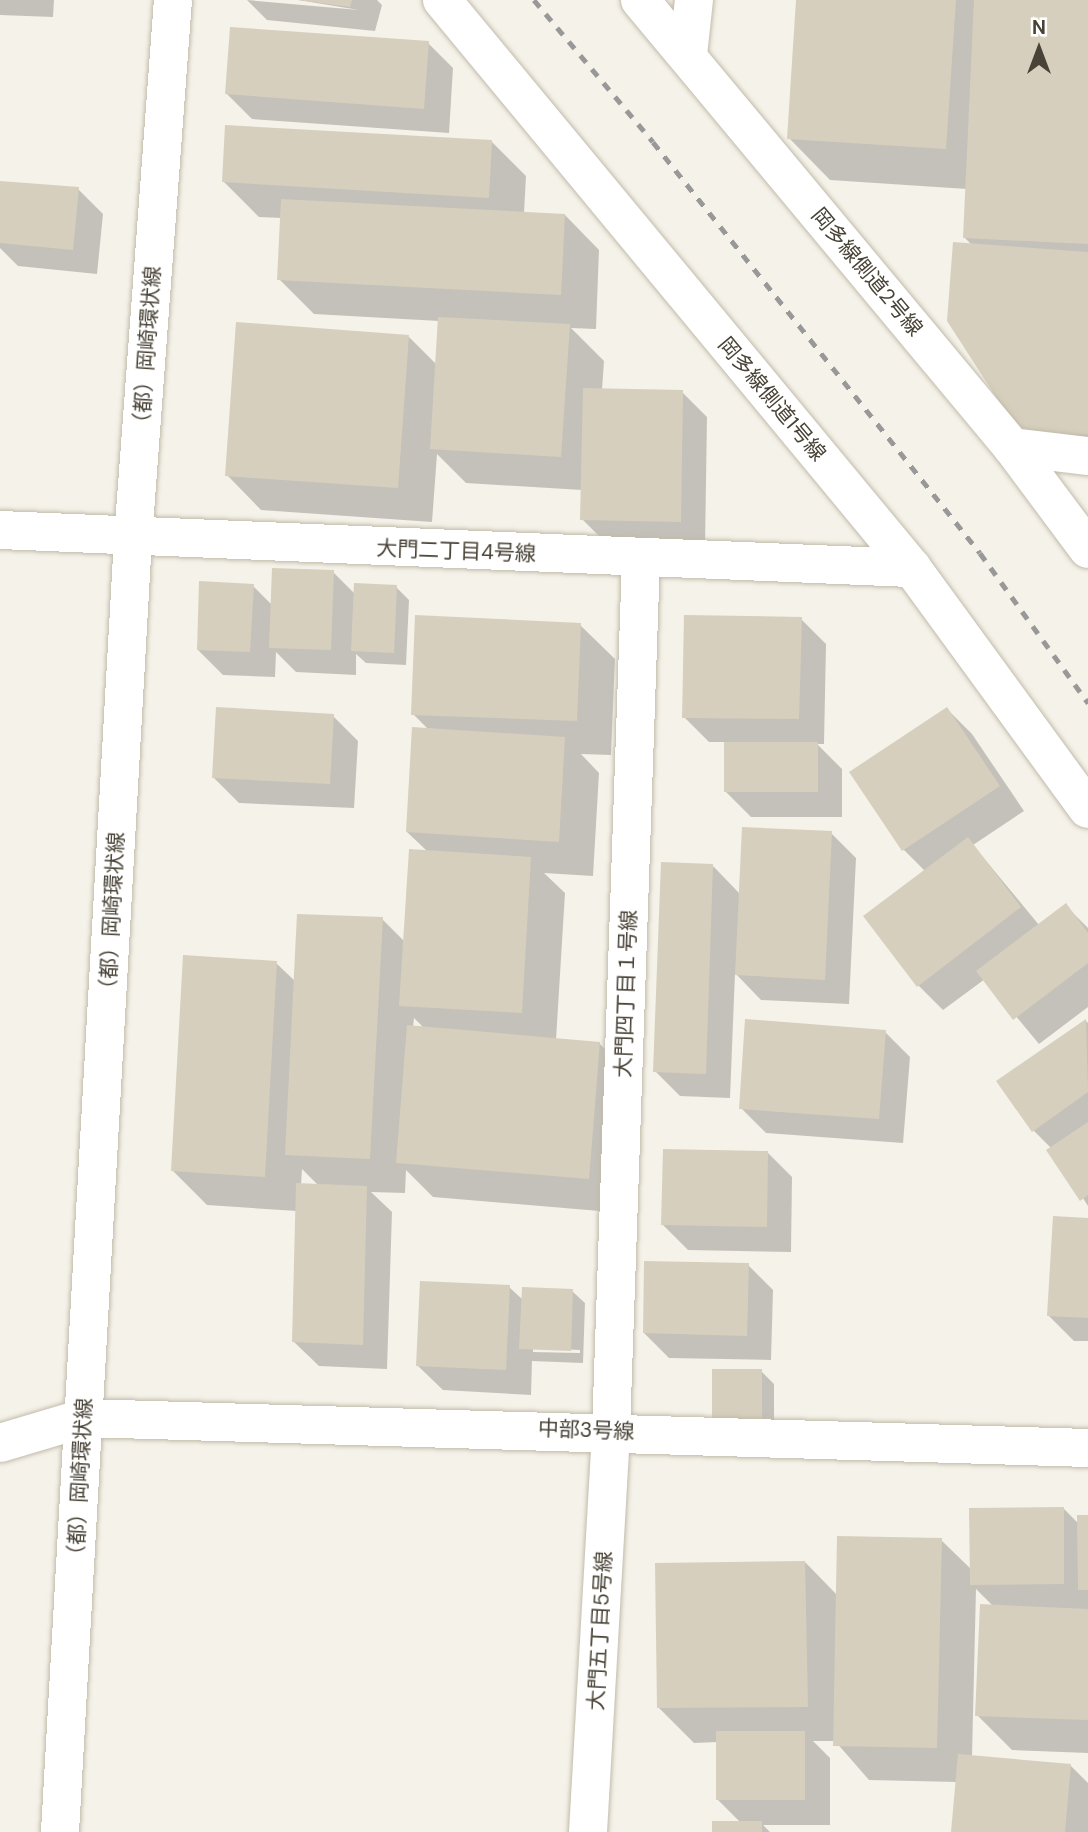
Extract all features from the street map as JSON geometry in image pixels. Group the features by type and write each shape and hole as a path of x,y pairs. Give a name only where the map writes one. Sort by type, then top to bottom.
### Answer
{"street":[{"name":"（都）岡崎環状線","path":"60,1832 134,539 173,0"},
{"name":"岡多線側道1号線","path":"442,0 912,568 1088,809"},
{"name":"岡多線側道2号線","path":"640,0 1012,447 1088,549"},
{"path":"688,55 694,0"},
{"path":"1012,447 1088,456"},
{"name":"大門二丁目4号線","path":"0,530 134,539 912,568"},
{"name":"大門四丁目１号線","path":"611,1431 641,558"},
{"name":"中部3号線","path":"0,1443 84,1418 611,1431 1088,1448"},
{"name":"大門五丁目5号線","path":"588,1832 611,1431"}],"building":[{"path":"299,0 352,0 350,7"},
{"path":"796,0 956,0 946,149 787,139"},
{"path":"974,0 1088,0 1088,244 963,238"},
{"path":"230,27 429,41 424,109 225,94"},
{"path":"225,125 492,140 489,198 222,182"},
{"path":"0,181 79,187 73,250 0,243"},
{"path":"281,199 565,214 561,295 277,280"},
{"path":"953,242 1088,252 1088,435 1018,431 947,321"},
{"path":"438,317 570,324 561,457 430,449"},
{"path":"236,322 409,335 398,488 225,476"},
{"path":"583,388 683,390 681,522 580,520"},
{"path":"272,568 334,570 331,650 269,648"},
{"path":"199,581 254,584 250,652 197,650"},
{"path":"354,583 397,585 394,653 351,651"},
{"path":"415,615 581,623 577,721 411,715"},
{"path":"684,615 802,617 799,719 682,718"},
{"path":"216,707 334,714 330,784 212,778"},
{"path":"947,707 1000,786 902,851 849,772"},
{"path":"412,727 565,737 559,842 406,832"},
{"path":"724,742 818,742 818,792 724,792"},
{"path":"742,827 832,831 825,980 735,975"},
{"path":"968,837 1021,907 917,987 863,916"},
{"path":"409,849 531,857 522,1013 399,1006"},
{"path":"661,862 713,864 706,1074 653,1072"},
{"path":"1066,903 1088,933 1088,963 1013,1020 976,971"},
{"path":"297,914 383,917 370,1159 285,1155"},
{"path":"183,955 277,961 265,1177 171,1171"},
{"path":"745,1019 886,1030 879,1119 739,1109"},
{"path":"1086,1019 1088,1092 1032,1132 996,1081"},
{"path":"407,1025 600,1042 589,1179 396,1163"},
{"path":"1088,1122 1088,1195 1080,1201 1046,1150"},
{"path":"663,1149 768,1151 767,1227 661,1225"},
{"path":"296,1183 367,1186 363,1345 292,1342"},
{"path":"1053,1216 1088,1218 1088,1318 1047,1316"},
{"path":"644,1261 749,1263 747,1336 643,1333"},
{"path":"420,1281 510,1285 506,1370 416,1366"},
{"path":"522,1287 573,1289 571,1351 519,1349"},
{"path":"712,1369 762,1369 762,1420 712,1420"},
{"path":"1064,1507 1064,1584 970,1585 969,1508"},
{"path":"1077,1515 1088,1515 1088,1590 1078,1590"},
{"path":"837,1536 942,1538 937,1748 833,1746"},
{"path":"805,1561 808,1707 657,1708 655,1563"},
{"path":"980,1604 1088,1609 1088,1720 975,1716"},
{"path":"716,1731 805,1731 805,1800 716,1800"},
{"path":"958,1754 1071,1764 1065,1832 951,1832"},
{"path":"712,1821 762,1821 762,1832 712,1832"}],"railway":[{"path":"534,0 653,142 980,553 1088,703"}]}
